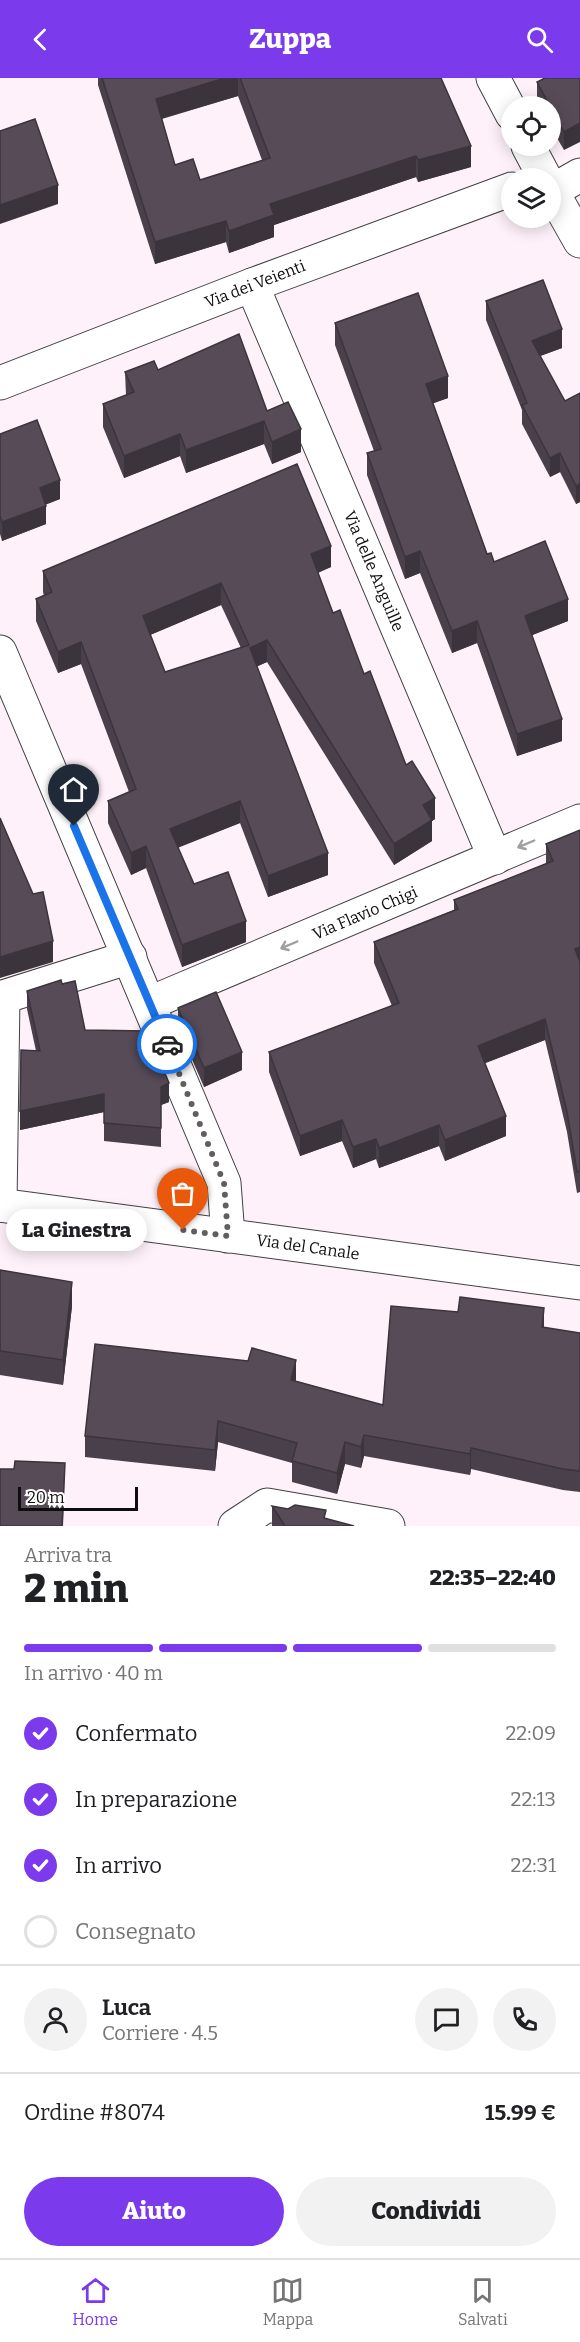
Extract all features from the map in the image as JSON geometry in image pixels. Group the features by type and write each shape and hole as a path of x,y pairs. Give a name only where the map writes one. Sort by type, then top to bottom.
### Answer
{"street":[{"path":"493,78 502,96"},
{"path":"561,179 580,175"},
{"name":"Via dei Veienti","path":"0,383 252,285 501,193"},
{"path":"561,209 580,241"},
{"name":"Via delle Anguille","path":"252,285 495,858"},
{"path":"0,652 224,1183 228,1236"},
{"name":"Via Flavio Chigi","path":"150,1003 580,821"},
{"path":"0,1205 3,997 130,957"},
{"name":"Via del Canale","path":"0,1205 580,1283"},
{"path":"235,1526 267,1505 388,1526"}],"building":[{"path":"102,78 225,78 156,99 175,165 193,159 200,180 270,158 240,78 441,78 471,146 418,160 416,156 270,204 274,215 229,231 226,221 155,242"},
{"path":"545,78 580,78 580,123 564,132 561,126 561,96 545,96 537,82"},
{"path":"35,119 58,185 0,205 0,131"},
{"path":"543,280 562,329 532,341 565,401 580,393 580,484 576,486 560,453 550,458 522,405 527,403 486,301"},
{"path":"418,293 448,376 426,384 487,554 491,553 494,562 545,541 568,599 525,616 562,719 517,734 477,621 452,631 420,551 405,557 367,453 381,449 335,323"},
{"path":"239,334 267,411 288,402 301,429 272,442 264,421 186,450 180,434 124,456 103,404 134,392 125,372 154,361 158,370"},
{"path":"37,420 60,480 40,488 46,506 2,522 0,516 0,434"},
{"path":"297,464 331,546 311,554 333,613 340,610 364,674 370,671 406,765 412,761 435,798 423,805 432,820 394,844 267,640 250,648 328,853 268,876 240,801 170,829 194,884 228,872 246,921 182,945 146,846 131,853 108,801 136,789 81,642 58,652 36,599 52,592 43,571","holes":["221,583 249,645 165,672 143,616"]},
{"path":"0,818 33,894 43,892 53,941 0,957"},
{"path":"580,830 580,947 575,949 580,962 580,1171 577,1172 567,1112 545,1019 478,1046 506,1116 445,1140 439,1125 379,1148 376,1139 353,1147 342,1120 300,1136 269,1052 399,1003 374,942 458,909 454,900 553,861 546,844"},
{"path":"61,980 62,984 75,981 85,1030 147,1031 169,1083 161,1087 161,1128 104,1123 104,1094 20,1111 21,1050 40,1051 27,991"},
{"path":"216,992 242,1052 204,1068 178,1008"},
{"path":"0,1270 72,1282 63,1360 0,1351"},
{"path":"460,1297 544,1308 542,1327 580,1333 580,1471 471,1448 470,1454 364,1435 361,1447 345,1442 337,1473 292,1461 297,1443 218,1421 215,1450 85,1436 95,1344 248,1361 252,1348 296,1360 291,1380 383,1405 391,1306 458,1312"},
{"path":"15,1461 65,1463 62,1526 0,1526 0,1469 14,1469"},
{"path":"295,1505 326,1510 324,1518 354,1526 285,1526 272,1506 288,1509"}],"way so far":[{"path":"167,1044 224,1183 228,1236 183,1230"}],"place":[{"name":"La Ginestra","path":"183,1230"}],"route":[{"path":"74,826 167,1044"}]}
